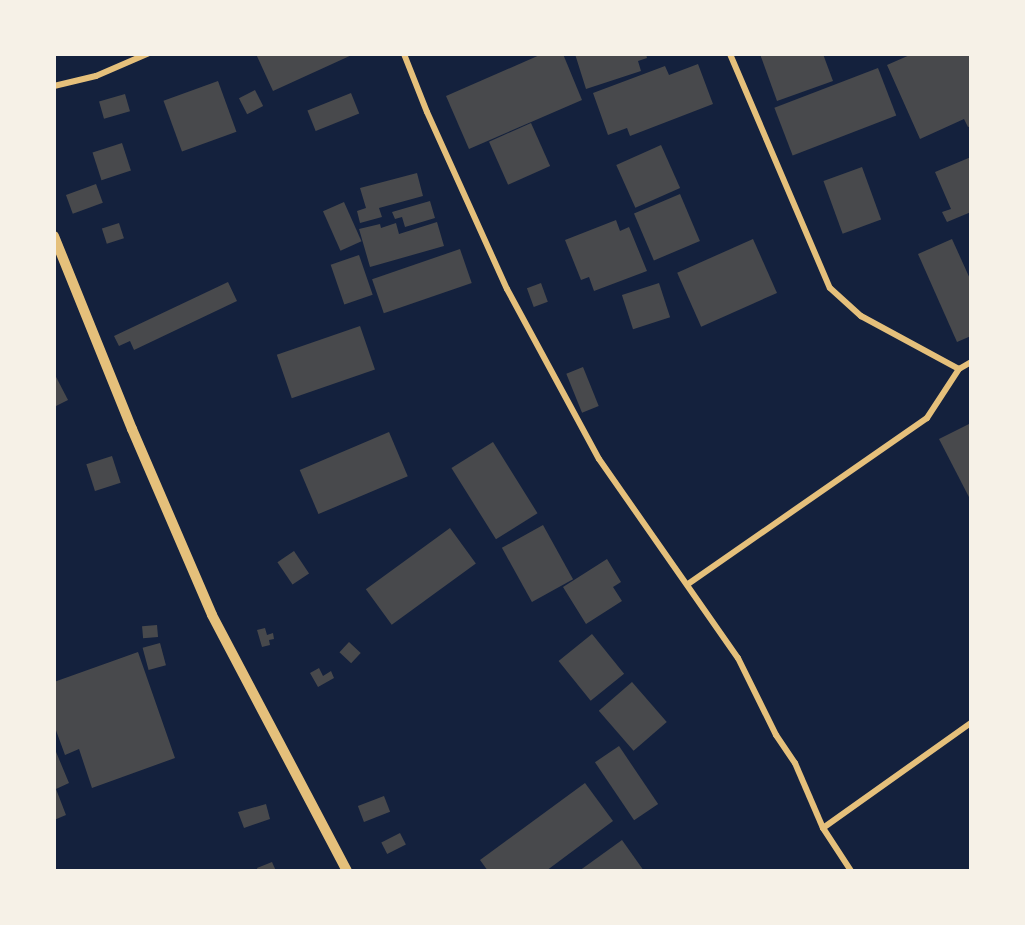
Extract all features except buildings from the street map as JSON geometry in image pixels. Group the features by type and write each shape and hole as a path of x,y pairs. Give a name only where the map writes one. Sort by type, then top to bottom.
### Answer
{"street":[{"path":"54,86 96,76 147,54"},
{"path":"404,54 427,112 507,289 599,459 738,658 776,735 795,763 823,828 851,871"},
{"path":"730,54 830,288 861,316 959,369"},
{"path":"54,236 132,429 212,615 347,871"},
{"path":"688,585 927,418 959,369 971,362"},
{"path":"823,828 971,723"}]}
